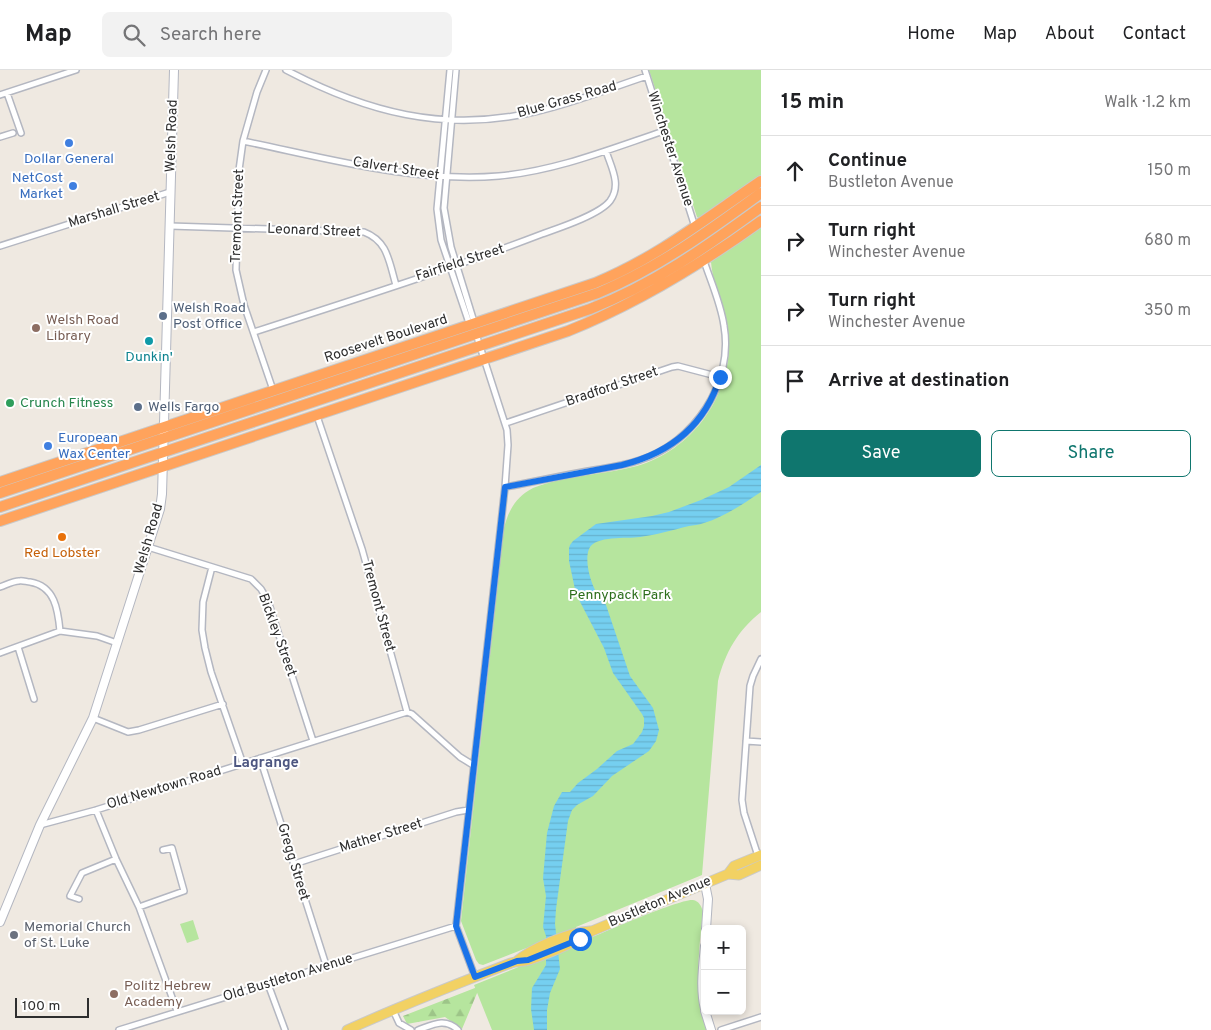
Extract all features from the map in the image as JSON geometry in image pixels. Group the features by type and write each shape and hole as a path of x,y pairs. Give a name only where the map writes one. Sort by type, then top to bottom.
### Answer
{"highway":[{"name":"Roosevelt Boulevard","path":"0,493 163,438 595,283 642,261 695,228 761,181"},
{"name":"Roosevelt Boulevard","path":"1,481 274,391 474,328 598,293 670,257 760,194"},
{"path":"715,214 760,194"},
{"path":"0,507 577,314 628,293 688,259 761,209"},
{"path":"0,521 555,336 594,320 657,289 704,261 761,221"},
{"path":"598,293 642,261"},
{"path":"1,481 50,476"},
{"path":"0,512 40,508"}],"main road":[{"name":"Welsh Road","path":"0,922 2,913 40,825 93,718 161,502 174,70"},
{"name":"Bustleton Avenue","path":"352,1029 393,1009 517,961 728,874 739,875 760,859"},
{"path":"705,884 708,899 706,925"},
{"path":"706,1015 711,1030"}],"street":[{"path":"0,95 76,70"},
{"name":"Tremont Street","path":"266,70 253,103 243,141 239,170 236,270 244,305 274,391"},
{"name":"Blue Grass Road","path":"286,70 328,91 370,107 410,116 445,120 489,119 535,112 646,76"},
{"path":"450,70 437,197 438,224 441,240 453,265 506,423 508,445 505,487 456,926 475,977"},
{"path":"453,265 444,208 456,70"},
{"name":"Winchester Avenue","path":"644,70 695,228"},
{"path":"8,93 21,133"},
{"name":"Calvert Street","path":"243,141 408,174 480,177 518,174 559,165 664,131"},
{"path":"0,137 13,133"},
{"name":"Fairfield Street","path":"254,332 396,285 563,226 604,207 614,195 616,188 606,150"},
{"name":"Marshall Street","path":"0,246 170,192"},
{"name":"Leonard Street","path":"170,226 364,232 378,239 385,249 396,285"},
{"path":"505,487 640,460 657,453 684,435 696,422 715,392 725,351 724,326 704,261"},
{"name":"Bradford Street","path":"506,423 672,367 678,366 720,377"},
{"name":"Tremont Street","path":"317,416 362,549 407,712"},
{"name":"Bickley Street","path":"148,547 251,579 261,589 268,601 313,741"},
{"path":"212,567 203,602 202,630 211,672 243,764"},
{"path":"0,587 18,581 38,584 46,589 52,595 58,612 60,631"},
{"path":"0,653 60,631 97,636 117,642"},
{"path":"18,647 34,699"},
{"path":"760,859 744,813 742,800 750,686 761,659"},
{"path":"93,718 128,732 223,704"},
{"path":"407,712 412,714 460,757 473,765"},
{"name":"Old Newtown Road","path":"40,825 96,810 407,712"},
{"path":"746,741 761,742"},
{"name":"Gregg Street","path":"260,758 326,966"},
{"path":"96,810 116,860 139,907 177,1011"},
{"name":"Mather Street","path":"294,864 456,812 468,810"},
{"path":"139,907 184,891 172,848 163,850"},
{"path":"79,899 70,896 82,873 116,860"},
{"name":"Old Bustleton Avenue","path":"119,1030 456,926"},
{"path":"268,984 285,1030"},
{"path":"393,1009 399,1023 411,1030"},
{"path":"721,1030 761,1017"},
{"path":"418,1030 443,1022 450,1023 458,1030"}],"green space":[{"path":"649,70 761,70 761,175 701,219 697,217"},
{"name":"Pennypack Park","path":"761,225 761,612 739,634 724,661 718,681 702,875 576,927 579,943 672,905 685,901 697,901 703,911 698,971 701,1015 703,1015 707,1030 492,1030 474,985 531,962 529,947 483,965 479,964 461,921 504,528 511,509 522,495 533,488 558,480 637,466 657,458 675,448 691,434 704,418 715,400 723,381 728,360 729,339 711,262"},
{"path":"193,920 199,939 187,943 180,924"},
{"path":"480,986 462,1029 445,1017 407,1024 403,1016"}],"water":[{"path":"761,465 761,492 719,517 702,524 652,535 612,538 598,542 589,549 587,560 593,586 606,605 630,676 653,708 659,730 656,741 649,751 612,776 593,796 572,810 568,821 556,909 555,924 560,969 550,993 547,1010 547,1030 534,1030 531,1009 532,988 546,965 546,936 543,927 546,896 543,878 547,833 554,806 562,792 570,792 578,783 617,751 633,744 644,726 642,714 613,673 604,648 576,594 569,561 570,545 596,524 669,512 729,487"}],"place":[{"name":"Dollar General","path":"69,143"},
{"name":"NetCost Market","path":"73,186"},
{"name":"Welsh Road Post Office","path":"163,316"},
{"name":"Welsh Road Library","path":"36,328"},
{"name":"Dunkin'","path":"149,341"},
{"name":"Crunch Fitness","path":"10,403"},
{"name":"Wells Fargo","path":"138,407"},
{"name":"European Wax Center","path":"48,446"},
{"name":"Red Lobster","path":"62,537"},
{"name":"Memorial Church of St. Luke","path":"14,935"},
{"name":"Politz Hebrew Academy","path":"114,994"}],"district":[{"name":"Lagrange","path":"266,763"}],"route":[{"path":"580,939 528,960 517,961 475,977 456,926 505,487 622,465 657,453 672,445 696,422 715,392 720,377"}]}
